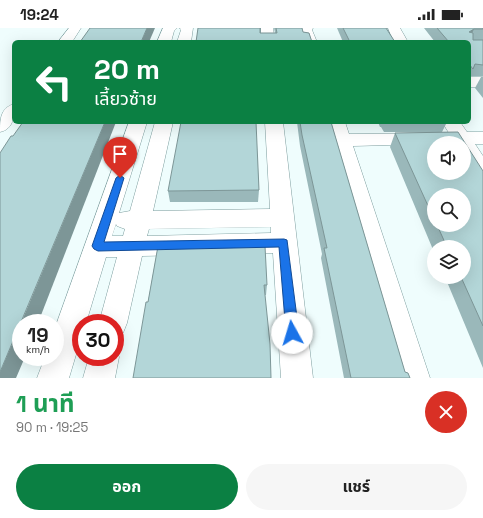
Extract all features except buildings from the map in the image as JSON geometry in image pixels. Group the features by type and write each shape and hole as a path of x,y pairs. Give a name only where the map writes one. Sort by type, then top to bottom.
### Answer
{"street":[{"path":"66,40 75,28"},
{"path":"165,40 168,30 171,28"},
{"path":"185,40 188,30 186,28"},
{"path":"267,28 268,40"},
{"path":"307,28 306,30 309,40"},
{"path":"394,28 400,40"},
{"path":"471,82 483,82"},
{"path":"0,128 12,112"},
{"path":"53,378 137,124"},
{"path":"115,314 138,219 163,124"},
{"path":"274,124 297,378"},
{"path":"453,124 461,136"},
{"path":"414,378 339,131 427,136"},
{"path":"471,138 483,138"},
{"path":"471,152 483,171"},
{"path":"106,220 282,218"},
{"path":"98,246 284,243"},
{"path":"99,378 102,366"}],"route":[{"path":"120,178 98,246 284,243 292,333"}]}
